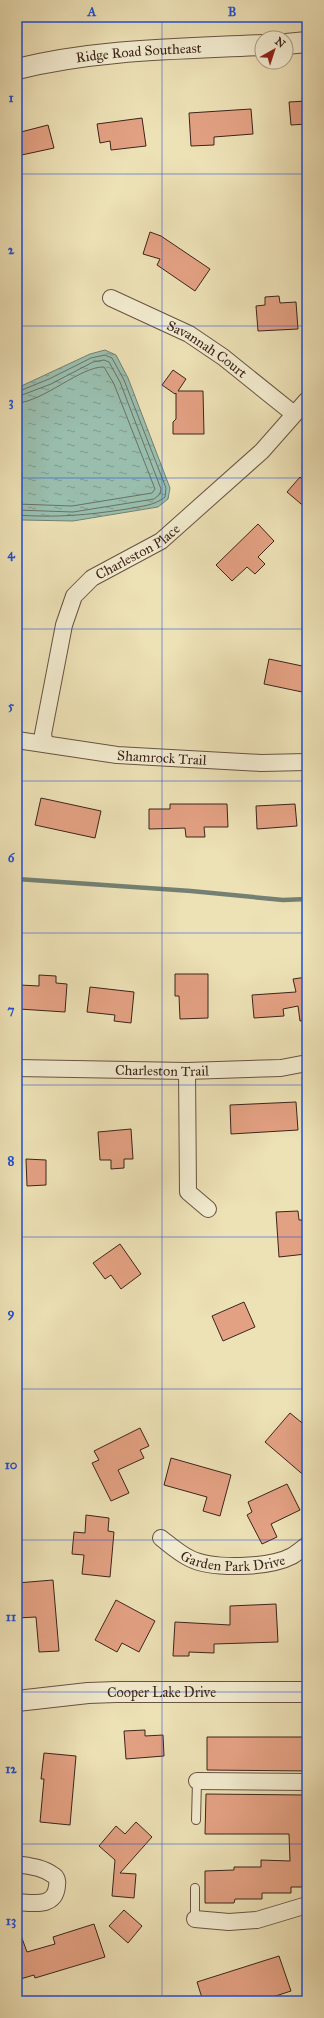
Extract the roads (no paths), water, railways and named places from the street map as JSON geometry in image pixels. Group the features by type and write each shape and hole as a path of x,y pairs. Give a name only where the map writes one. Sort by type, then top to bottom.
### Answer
{"street":[{"path":"294,43 307,42"},
{"name":"Ridge Road Southeast","path":"17,69 40,63 110,54 254,45"},
{"name":"Savannah Court","path":"111,298 189,334 222,357 294,414"},
{"name":"Charleston Place","path":"45,744 43,734 64,625 74,596 92,578 161,540 262,451 307,400"},
{"name":"Shamrock Trail","path":"17,740 117,755 261,764 307,762"},
{"name":"Charleston Trail","path":"17,1068 187,1071 281,1068 307,1063"},
{"path":"187,1071 188,1192 208,1209"},
{"name":"Garden Park Drive","path":"161,1538 189,1558 212,1564 250,1565 272,1562 291,1556 307,1545"},
{"name":"Cooper Lake Drive","path":"17,1701 116,1692 307,1692"},
{"path":"197,1781 307,1782"},
{"path":"17,1864 38,1867 54,1875 58,1884 54,1897 48,1902 39,1904 17,1902"},
{"path":"195,1919 229,1922 257,1920 307,1904"}],"lane":[{"path":"196,1820 197,1781"},
{"path":"195,1888 195,1919"}],"water":[{"path":"105,350 116,355 128,378 170,488 168,499 158,507 73,521 23,520 17,518 17,388 90,354"}],"waterway":[{"path":"17,879 191,891 283,900 307,899"}]}
